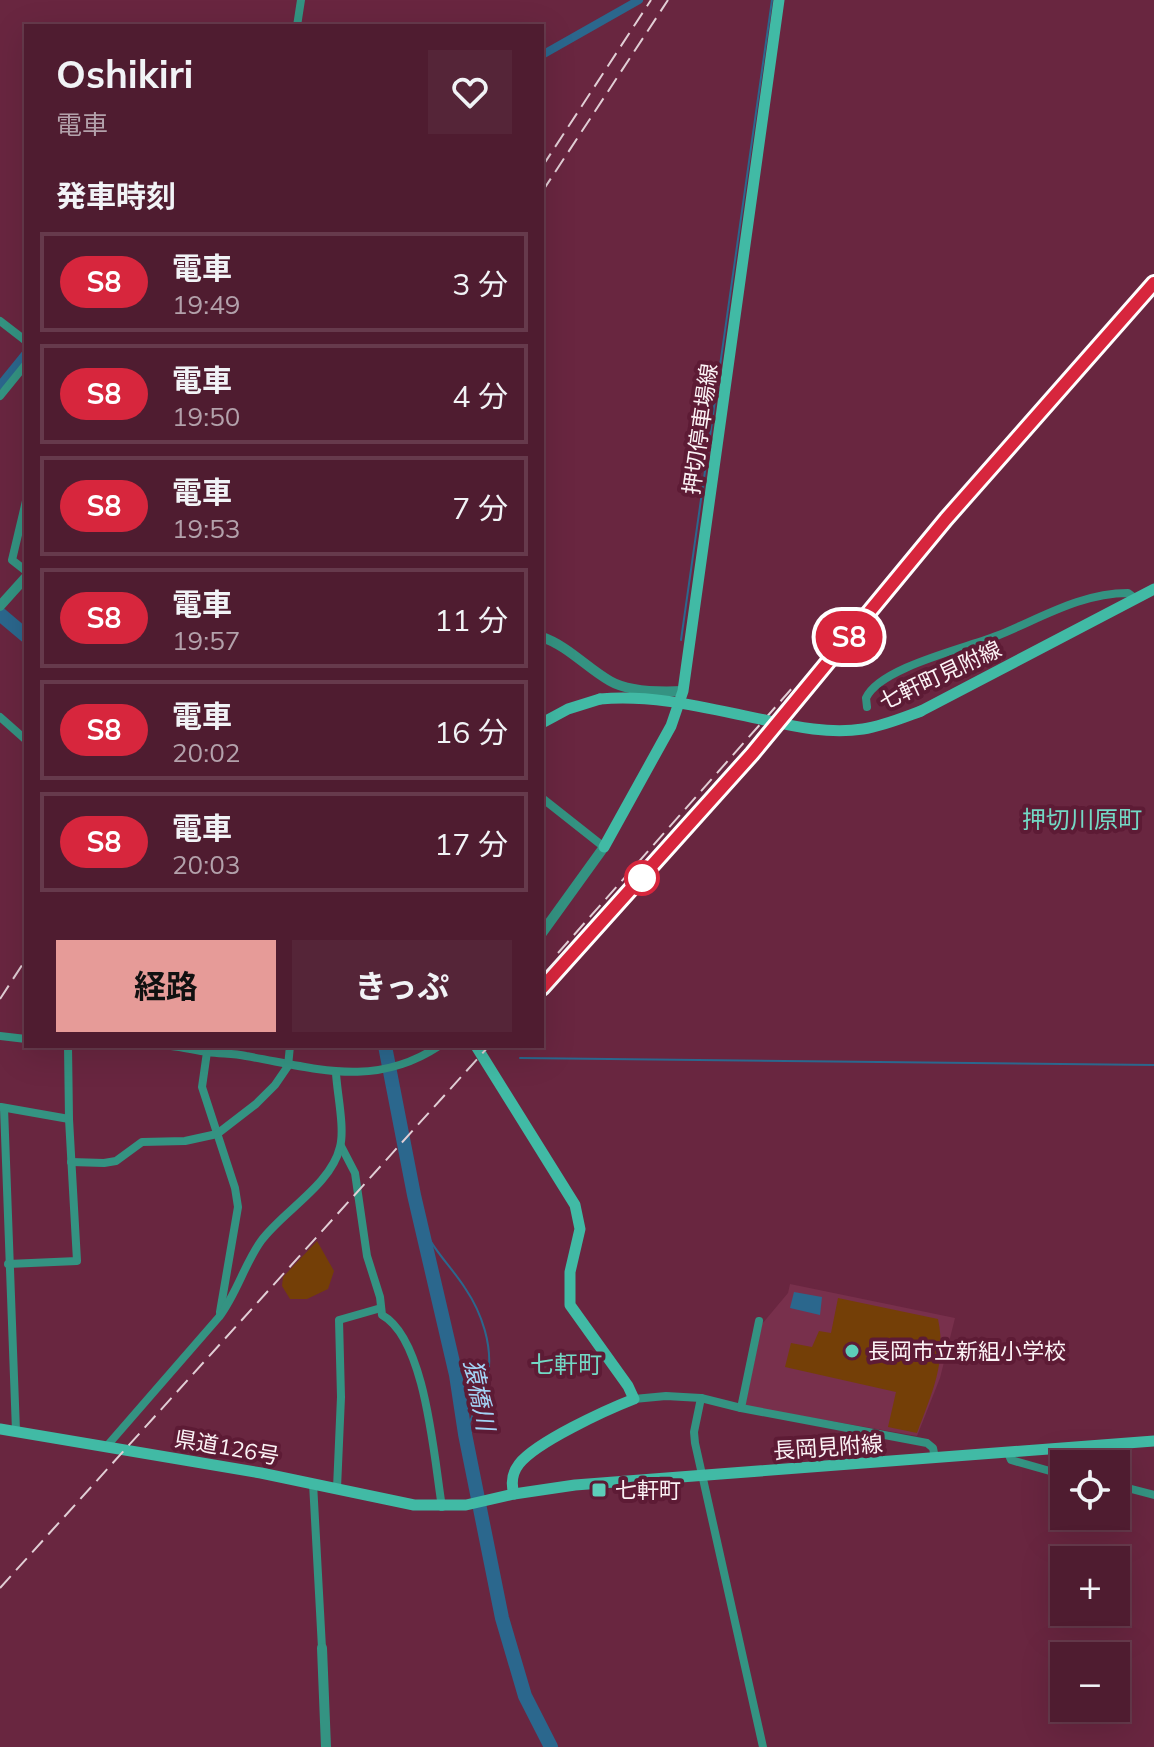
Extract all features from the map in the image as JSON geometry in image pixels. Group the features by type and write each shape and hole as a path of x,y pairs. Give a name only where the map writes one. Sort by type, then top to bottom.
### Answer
{"main road":[{"name":"押切停車場線","path":"604,847 671,726 683,691 779,0"},
{"name":"七軒町見附線","path":"544,722 568,709 600,699 631,696 800,727 861,729 921,711 1154,589"},
{"path":"477,1048 575,1205 580,1229 570,1272 570,1305 634,1399 599,1412 519,1464 510,1496"},
{"name":"県道126号","path":"0,1429 313,1483 402,1503 444,1507 510,1496"},
{"name":"長岡見附線","path":"510,1496 575,1485 1154,1441"}],"street":[{"path":"297,24 301,0"},
{"path":"0,321 24,339"},
{"path":"0,396 24,366"},
{"path":"24,509 12,560 24,572"},
{"path":"0,606 24,576"},
{"path":"867,707 866,698 875,684 921,662 1000,635 1080,601 1113,593 1128,593 1136,599"},
{"path":"544,638 612,683 669,692 683,691"},
{"path":"0,717 24,738"},
{"path":"544,800 604,847 544,930"},
{"path":"0,1036 24,1039"},
{"path":"8,1264 77,1261 68,1048"},
{"path":"183,1048 244,1055 336,1073 388,1067 420,1057 436,1048"},
{"path":"71,1162 116,1161 142,1142 185,1141 217,1134 275,1085 288,1066 290,1048"},
{"path":"207,1052 202,1087 235,1188 238,1207 219,1317"},
{"path":"336,1073 341,1146 355,1173 367,1256 382,1315 404,1335 422,1386 444,1507"},
{"path":"16,1431 2,1108 69,1119"},
{"path":"106,1447 219,1317 233,1298 261,1241 307,1195 332,1165 341,1146"},
{"path":"337,1488 341,1397 339,1320 381,1308"},
{"path":"741,1408 759,1321"},
{"path":"634,1399 666,1396 701,1398 927,1443 933,1448 935,1458"},
{"path":"701,1398 694,1432 763,1747"},
{"path":"1008,1453 1011,1460 1021,1465 1050,1472"},
{"path":"313,1483 326,1747"},
{"path":"1130,1489 1154,1495"}],"shaded area":[{"path":"317,1241 334,1271 328,1289 307,1299 290,1299 282,1286 283,1277"},
{"name":"長岡市立新組小学校","path":"790,1284 955,1318 940,1378 917,1436 745,1406 762,1324 788,1293"},
{"path":"838,1298 938,1319 939,1363 933,1391 917,1433 888,1427 896,1392 785,1367 791,1343 812,1347 819,1331 831,1333"}],"water":[{"path":"794,1292 822,1297 820,1315 790,1308"}],"waterway":[{"path":"544,54 639,0"},
{"path":"681,640 772,0"},
{"path":"0,385 24,355"},
{"name":"猿橋川","path":"0,614 24,634"},
{"name":"猿橋川","path":"385,1048 414,1195 456,1375 502,1618 525,1696 551,1747"},
{"path":"520,1058 1154,1065"},
{"path":"419,1215 433,1245 471,1298 487,1342 489,1365 486,1383 465,1434"}],"railway":[{"path":"544,164 651,0"},
{"path":"544,189 668,0"},
{"path":"544,986 752,754 946,519 1154,283"},
{"path":"558,953 794,686"},
{"path":"0,999 24,962"},
{"path":"0,1588 487,1048"}],"train":[{"name":"S8","path":"544,986 752,754 946,519 1154,283"}],"place":[{"name":"長岡市立新組小学校","path":"852,1351"},
{"name":"七軒町","path":"599,1490"}],"district":[{"name":"押切川原町","path":"1082,820"},
{"name":"七軒町","path":"566,1365"}]}
